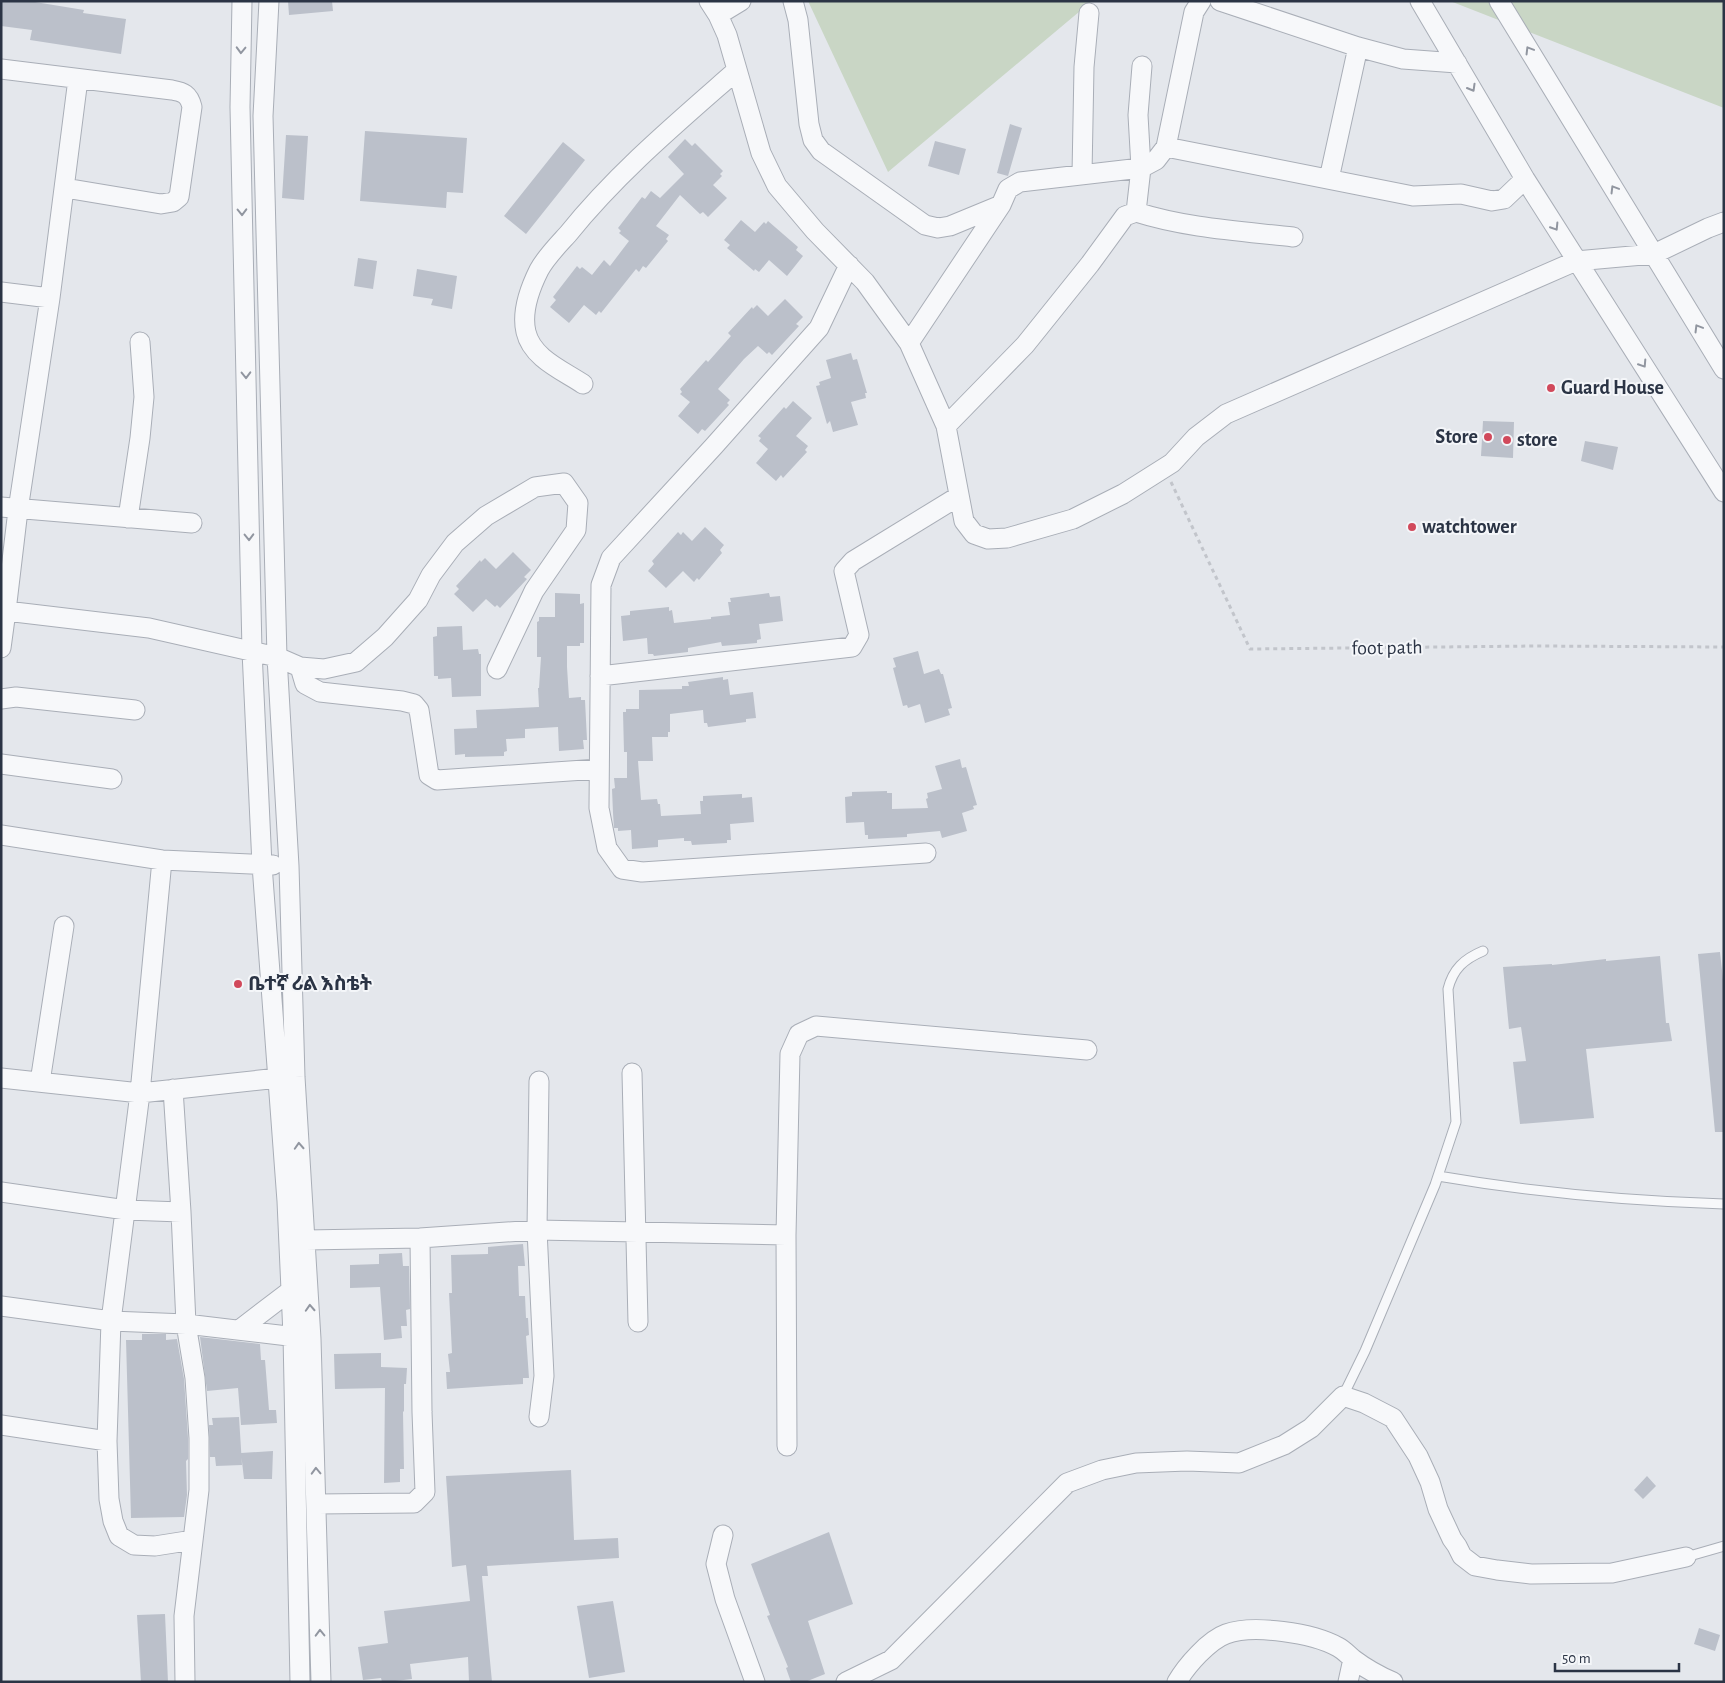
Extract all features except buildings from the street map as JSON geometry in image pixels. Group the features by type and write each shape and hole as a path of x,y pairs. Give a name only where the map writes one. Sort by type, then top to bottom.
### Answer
{"street":[{"path":"242,1 240,106 252,651 262,865 306,1240 308,1278 302,1337 300,1682"},
{"path":"269,1 263,116 277,657 288,866 286,1078 291,1289 302,1337 317,1504 321,1682"},
{"path":"740,1 714,8 727,35 761,154 777,186 815,231 866,282 909,343 946,426 964,521 974,534 988,539 1007,538 1073,519 1123,494 1172,463 1196,437 1226,414 1576,261 1654,254 1724,222"},
{"path":"793,1 798,20 810,124 813,140 821,151 925,225 938,228 950,226 1001,205"},
{"path":"909,343 1001,205 1008,189 1020,182 1141,168 1156,160 1166,147 1194,12 1201,1"},
{"path":"1220,1 1358,47 1403,59 1457,62"},
{"path":"1420,1 1525,179 1724,492"},
{"path":"1499,1 1724,369"},
{"path":"1082,174 1084,67 1089,13"},
{"path":"1329,179 1358,47"},
{"path":"1136,212 1141,168 1138,115 1142,66"},
{"path":"1,69 183,92 190,99 192,107 178,197 172,202 161,204 65,188"},
{"path":"583,384 537,354 526,333 524,316 528,296 540,268 588,209 658,140 736,70"},
{"path":"1,648 9,508 50,298 78,79"},
{"path":"1166,147 1413,196 1461,194 1492,201 1504,198 1525,179"},
{"path":"946,426 1025,345 1090,264 1124,216 1136,212 1184,224 1293,237"},
{"path":"849,265 818,328 714,446 611,558 601,585 599,808 607,848 622,869 642,872 926,853"},
{"path":"1,292 50,298"},
{"path":"128,518 144,397 140,342"},
{"path":"4,611 149,628 277,657 300,667 324,669 356,662 385,636 418,600 431,575 455,543 486,516 535,487 564,483 578,503 576,530 534,591 496,669"},
{"path":"600,676 852,647 859,635 844,571 853,561 959,496"},
{"path":"9,508 192,522"},
{"path":"300,667 305,684 320,692 414,704 419,710 429,775 437,780 599,768"},
{"path":"1,699 16,697 135,710"},
{"path":"1,764 112,778"},
{"path":"1,835 162,860 288,866"},
{"path":"162,860 140,1093 111,1321 107,1441 109,1498 112,1521 119,1536 134,1545 155,1546 192,1540"},
{"path":"40,1082 64,926"},
{"path":"787,1446 786,1235 790,1054 799,1034 816,1026 1087,1050"},
{"path":"632,1073 638,1322"},
{"path":"1,1078 140,1093 286,1078"},
{"path":"539,1081 538,1230 544,1376 539,1417"},
{"path":"173,1089 186,1324 195,1378 199,1438 199,1490 184,1616 185,1682"},
{"path":"1,1192 126,1210 181,1212"},
{"path":"306,1240 420,1238 538,1230 786,1235"},
{"path":"317,1504 414,1503 425,1492 420,1238"},
{"path":"239,1330 308,1278"},
{"path":"1,1306 111,1321 186,1324 302,1337"},
{"path":"846,1682 891,1660 1066,1484 1102,1470 1136,1463 1187,1461 1239,1463 1284,1445 1311,1428 1343,1396 1364,1403 1392,1418 1418,1456 1430,1482 1438,1509 1452,1539 1458,1546 1462,1556 1475,1566 1531,1574 1612,1573 1686,1557"},
{"path":"1,1425 107,1441"},
{"path":"723,1535 716,1564 725,1599 755,1682"},
{"path":"1177,1682 1210,1644 1225,1634 1240,1630 1293,1632 1316,1638 1339,1647 1353,1659 1392,1682"},
{"path":"1348,1682 1353,1659"}],"lane":[{"path":"1343,1396 1388,1299 1438,1176 1456,1122 1448,989 1451,976 1459,967 1470,956 1483,951"},
{"path":"1438,1176 1504,1186 1599,1196 1724,1204"},
{"path":"1686,1557 1724,1546"}],"path":[{"name":"foot path","path":"1164,468 1250,649 1724,646"}],"green space":[{"path":"808,1 1092,1 888,172"},
{"path":"1450,1 1724,1 1724,108"}],"place":[{"name":"Guard House","path":"1551,388"},
{"name":"Store","path":"1488,437"},
{"name":"store","path":"1507,440"},
{"name":"watchtower","path":"1412,527"},
{"name":"ቤተኛ ሪል እስቴት","path":"238,984"}]}
